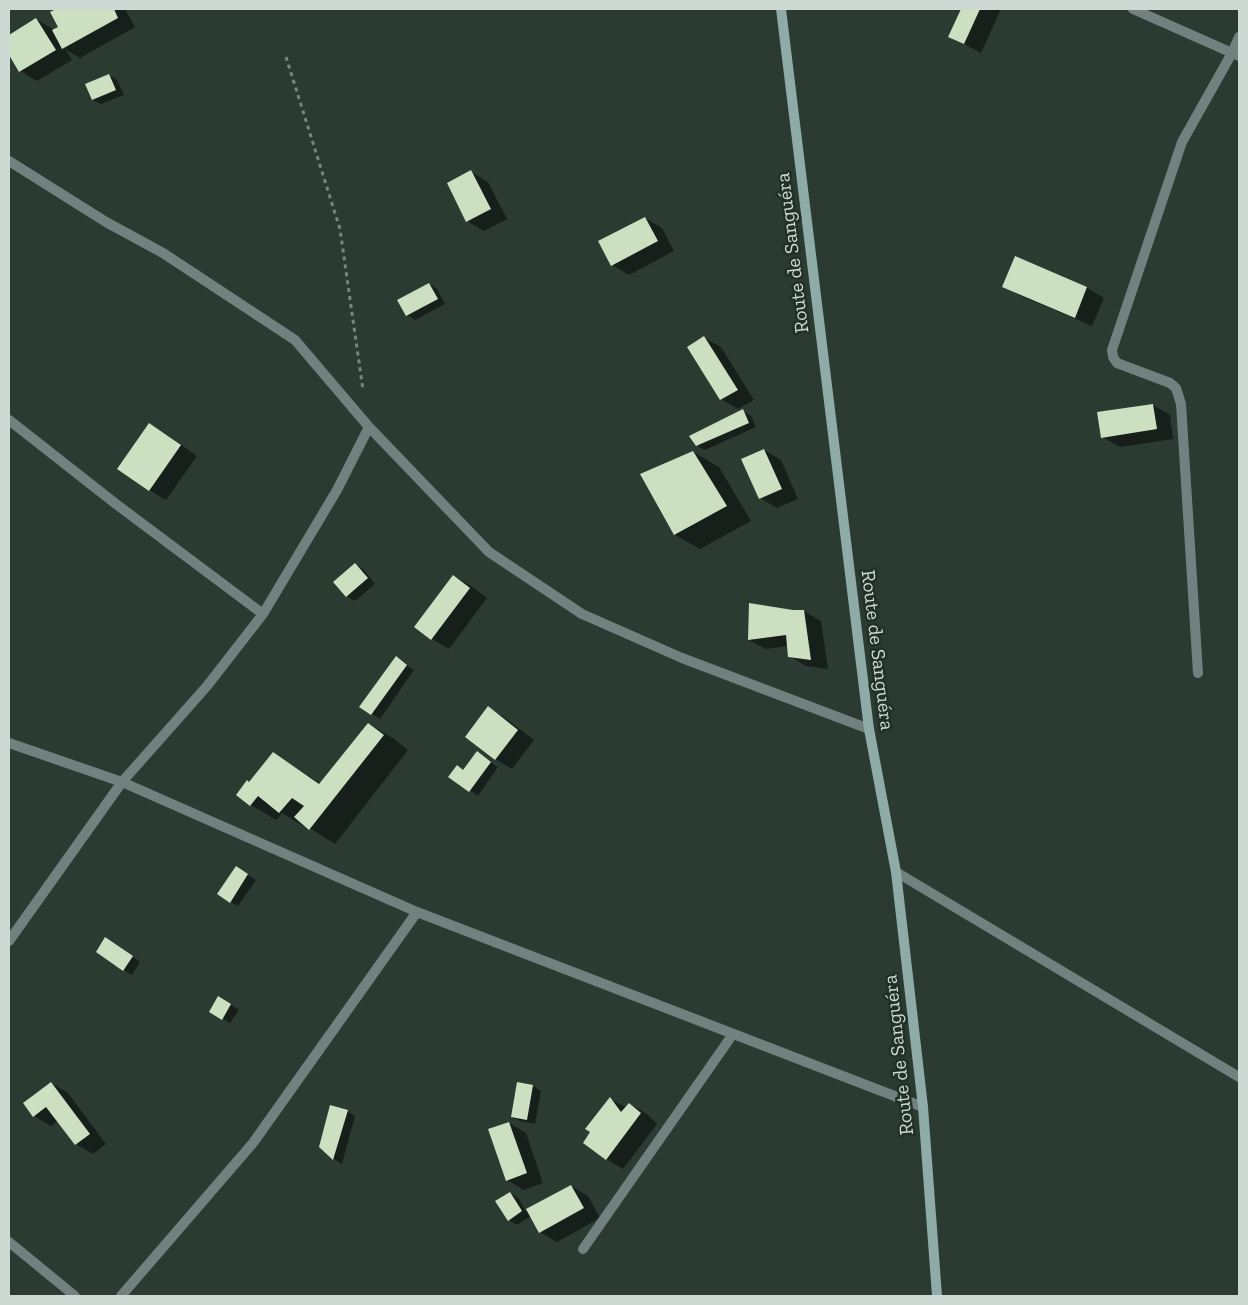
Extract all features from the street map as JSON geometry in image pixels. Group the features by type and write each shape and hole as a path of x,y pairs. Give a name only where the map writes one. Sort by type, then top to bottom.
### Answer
{"street":[{"name":"Route de Sanguéra","path":"781,9 869,730 896,872 924,1107 937,1296"},
{"path":"1133,9 1236,54"},
{"path":"1198,674 1180,404 1176,388 1170,383 1117,362 1113,358 1112,350 1182,142 1236,54 1239,37"},
{"path":"9,161 106,222 163,253 295,340 369,427 488,552 582,614 682,658 869,730"},
{"path":"9,420 116,504 263,614"},
{"path":"9,941 122,782 207,686 263,614 337,490 369,427"},
{"path":"9,743 122,782 417,912 924,1107"},
{"path":"896,872 1239,1077"},
{"path":"121,1296 253,1144 417,912"},
{"path":"583,1249 733,1034"},
{"path":"9,1242 75,1296"}],"path":[{"path":"286,57 340,229 369,427"}],"building":[{"path":"56,9 114,9 118,18 62,49 52,30 58,27 50,12"},
{"path":"961,9 980,9 964,44 948,37"},
{"path":"36,18 56,50 19,72 9,55 9,35"},
{"path":"109,74 116,90 92,100 85,84"},
{"path":"471,170 491,209 466,222 447,183"},
{"path":"645,217 658,241 611,266 598,241"},
{"path":"1015,256 1087,287 1075,318 1002,287"},
{"path":"429,283 438,299 406,316 397,300"},
{"path":"704,336 738,390 720,400 687,347"},
{"path":"1153,404 1157,429 1101,438 1097,412"},
{"path":"743,409 749,423 696,446 689,436"},
{"path":"149,423 181,445 149,491 117,469"},
{"path":"764,449 782,489 759,499 741,459"},
{"path":"693,451 727,506 674,535 640,474"},
{"path":"355,563 368,578 346,597 333,582"},
{"path":"453,575 470,588 431,640 414,627"},
{"path":"749,603 804,610 811,660 788,657 786,635 748,640"},
{"path":"396,656 407,665 371,715 359,707"},
{"path":"488,706 518,730 495,760 465,737"},
{"path":"368,723 384,735 309,830 294,817 304,806 292,798 279,813 258,796 250,806 236,795 273,752 319,784"},
{"path":"477,751 491,762 469,792 448,777 457,765 463,770"},
{"path":"236,866 248,874 230,903 217,894"},
{"path":"105,937 133,956 123,971 96,952"},
{"path":"218,996 231,1004 222,1020 209,1012"},
{"path":"51,1082 90,1134 75,1145 46,1107 33,1117 23,1103"},
{"path":"517,1082 533,1085 527,1120 511,1117"},
{"path":"610,1097 621,1112 629,1103 641,1113 606,1160 583,1143 590,1132 585,1129"},
{"path":"330,1105 348,1110 333,1160 319,1147"},
{"path":"509,1122 527,1173 506,1181 488,1129"},
{"path":"571,1185 584,1208 539,1233 526,1209"},
{"path":"510,1192 522,1211 508,1221 495,1201"}]}
